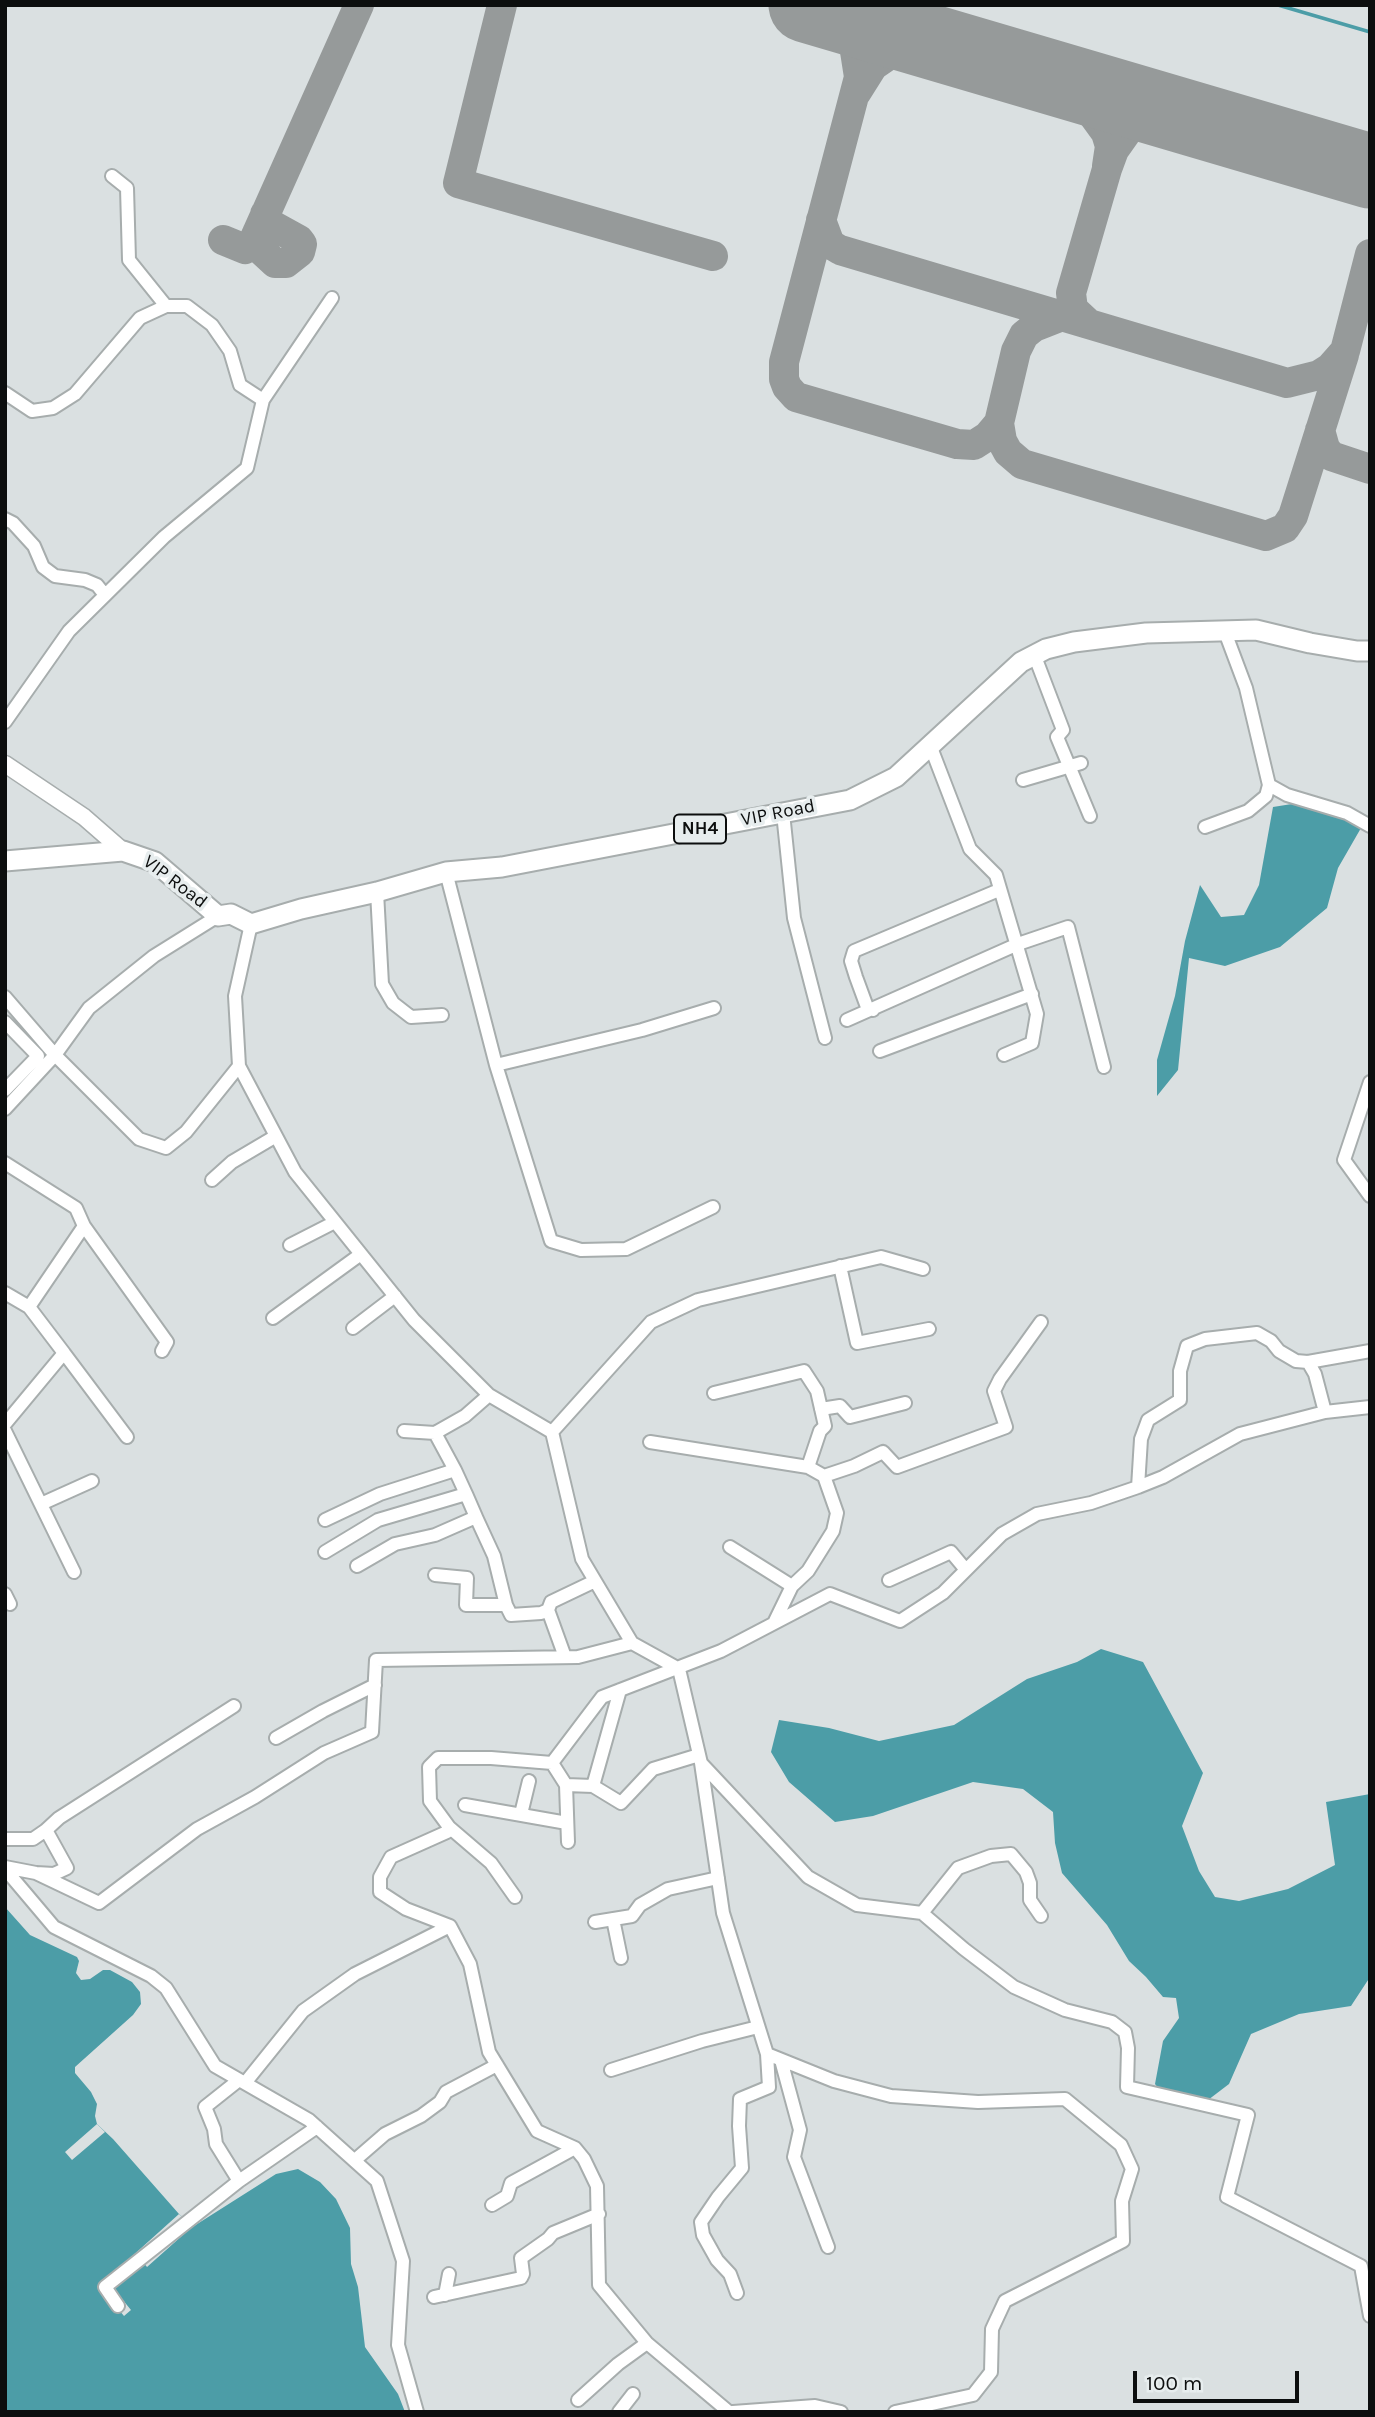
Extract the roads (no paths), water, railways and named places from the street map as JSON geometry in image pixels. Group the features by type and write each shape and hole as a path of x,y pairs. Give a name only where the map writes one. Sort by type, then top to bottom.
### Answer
{"highway":[{"name":"VIP Road","path":"5,861 123,850 155,862 218,916 231,914 251,924 301,908 377,892 446,872 502,867 850,800 896,777 1021,662 1034,654 1074,642 1146,634 1256,630 1357,652 1370,651"}],"main road":[{"name":"VIP Road","path":"5,764 84,817 123,850"}],"street":[{"path":"112,176 127,188 129,260 166,306"},
{"path":"5,722 69,631 164,537 247,468 263,400 332,298"},
{"path":"5,393 32,411 53,408 75,394 140,318 166,306 187,306 212,325 230,351 240,385 263,400"},
{"path":"5,519 13,523 34,546 43,567 55,576 85,580 97,585 106,594"},
{"path":"1205,827 1248,811 1266,796 1269,785 1246,688 1226,632"},
{"path":"1034,654 1063,730 1057,737 1075,764 1090,816"},
{"path":"930,745 970,849 996,875 1037,1014 1032,1043 1004,1055"},
{"path":"1023,780 1075,764"},
{"path":"1269,785 1287,795 1347,813 1370,826"},
{"path":"783,813 794,918 825,1038"},
{"path":"446,872 496,1065 551,1241 581,1250 625,1249 713,1207"},
{"path":"873,1010 867,1007 856,978 851,961 854,951 999,890"},
{"path":"377,892 382,984 393,1003 411,1017 442,1015"},
{"path":"5,1109 55,1055 89,1008 154,956 218,916"},
{"path":"251,924 235,996 239,1066 295,1172 414,1320 489,1395 552,1432 582,1559 632,1643 680,1669 700,1759 723,1913 767,2053 769,2087 740,2099 739,2126 743,2168 701,2222 704,2235 717,2260 730,2274 737,2293"},
{"path":"847,1020 1018,944 1068,928 1104,1067"},
{"path":"880,1051 1032,994"},
{"path":"5,997 55,1055 138,1139 166,1148 186,1132 239,1066"},
{"path":"496,1065 642,1030 714,1008"},
{"path":"5,1022 38,1056 5,1090"},
{"path":"1370,1082 1343,1160 1370,1196"},
{"path":"212,1180 232,1162 276,1136"},
{"path":"5,1163 76,1208 84,1226 167,1342 162,1351"},
{"path":"290,1245 335,1222"},
{"path":"29,1307 84,1226"},
{"path":"273,1318 361,1254"},
{"path":"552,1432 651,1322 698,1300 881,1256 923,1269"},
{"path":"840,1266 857,1343 929,1329"},
{"path":"5,1293 29,1307 127,1437"},
{"path":"353,1328 395,1296"},
{"path":"824,1476 855,1466 883,1452 897,1467 1006,1427 994,1391 1000,1378 1041,1322"},
{"path":"1138,1487 1141,1438 1148,1420 1180,1400 1180,1371 1187,1346 1205,1339 1257,1333 1272,1341 1279,1351 1296,1361 1308,1362 1370,1351"},
{"path":"5,1424 64,1353"},
{"path":"1308,1362 1315,1374 1325,1412"},
{"path":"713,1392 804,1371 817,1391 825,1426 820,1431 808,1467"},
{"path":"404,1431 435,1433 465,1416 489,1395"},
{"path":"821,1409 840,1406 850,1417 905,1403"},
{"path":"552,1763 602,1697 721,1651 830,1594 900,1621 943,1593 1002,1534 1037,1514 1091,1503 1138,1487 1240,1434 1325,1412 1370,1407"},
{"path":"5,1432 75,1572"},
{"path":"435,1433 494,1556 511,1615 548,1611"},
{"path":"650,1442 808,1467 824,1476 837,1513 833,1531 808,1571 792,1586 774,1623"},
{"path":"324,1520 380,1494 454,1470"},
{"path":"41,1504 92,1481"},
{"path":"325,1552 378,1520 466,1494"},
{"path":"357,1566 395,1544 435,1535 476,1517"},
{"path":"730,1547 792,1586"},
{"path":"889,1580 951,1552 966,1570"},
{"path":"435,1575 467,1578 466,1605 506,1605"},
{"path":"565,1657 548,1611 551,1602 595,1581"},
{"path":"36,1874 99,1903 197,1829 255,1797 324,1753 372,1732 376,1660 578,1657 632,1643"},
{"path":"276,1738 375,1685"},
{"path":"593,1786 620,1690"},
{"path":"5,1839 33,1839 60,1818 234,1706"},
{"path":"515,1897 491,1863 449,1827 430,1801 429,1767 438,1758 491,1758 552,1763"},
{"path":"566,1785 593,1786 621,1803 653,1769 700,1759"},
{"path":"700,1759 808,1877 857,1905 922,1913 1014,1987 1065,2010 1112,2022 1125,2032 1128,2048 1127,2087 1248,2115 1227,2197 1361,2266 1370,2316"},
{"path":"552,1763 566,1785 568,1842"},
{"path":"521,1814 529,1781"},
{"path":"465,1805 568,1823"},
{"path":"449,1827 447,1832 391,1857 380,1877 380,1892 407,1909 450,1926 470,1964 489,2052 537,2131 575,2148 584,2159 597,2186 599,2285 647,2343 731,2412 812,2409 841,2412"},
{"path":"5,1868 36,1874 54,1874 67,1868 46,1830"},
{"path":"922,1913 958,1868 990,1856 1011,1854 1026,1872 1030,1883 1030,1900 1041,1916"},
{"path":"5,1868 54,1927 151,1976 166,1988 215,2066 309,2120 377,2181 403,2261 398,2345 416,2412"},
{"path":"595,1922 632,1916 640,1905 668,1889 718,1878"},
{"path":"613,1919 621,1958"},
{"path":"239,2181 216,2144 214,2129 205,2107 242,2082 303,2011 355,1974 450,1926"},
{"path":"611,2070 702,2041 758,2027"},
{"path":"767,2053 834,2081 891,2096 978,2102 1065,2099 1121,2145 1132,2169 1122,2202 1123,2241 1005,2301 992,2329 991,2372 973,2395 895,2412"},
{"path":"781,2060 800,2130 794,2157 828,2247"},
{"path":"355,2160 385,2134 421,2116 440,2102 446,2092 497,2065"},
{"path":"118,2306 105,2287 239,2181 317,2127"},
{"path":"492,2205 507,2196 512,2183 575,2148"},
{"path":"449,2274 439,2296 521,2278 521,2258 553,2233 599,2214"},
{"path":"578,2400 618,2364 647,2343"},
{"path":"619,2412 634,2394"}],"water":[{"path":"1317,800 1361,828 1338,868 1327,908 1280,947 1225,966 1189,958 1178,1070 1157,1096 1157,1060 1175,996 1185,941 1200,885 1221,917 1244,915 1259,885 1273,807"},
{"path":"1101,1649 1143,1662 1203,1773 1182,1826 1199,1871 1215,1897 1239,1901 1288,1889 1335,1865 1326,1802 1370,1794 1370,1977 1351,2006 1299,2014 1251,2034 1229,2084 1208,2100 1161,2092 1155,2084 1163,2041 1179,2018 1176,1998 1163,1997 1129,1961 1107,1925 1062,1873 1055,1843 1053,1812 1023,1789 973,1782 873,1816 835,1822 789,1782 771,1752 779,1720 829,1728 879,1741 954,1725 1027,1679 1077,1662"},
{"path":"5,1907 30,1935 77,1957 79,1961 76,1973 81,1980 90,1979 103,1970 110,1970 132,1982 140,1992 141,2004 133,2015 75,2067 75,2073 97,2104 97,2124 179,2214 194,2226 276,2174 298,2169 320,2182 336,2199 350,2228 351,2264 358,2287 365,2347 398,2394 405,2412 5,2412"}],"waterway":[{"path":"1278,5 1370,32"}]}
